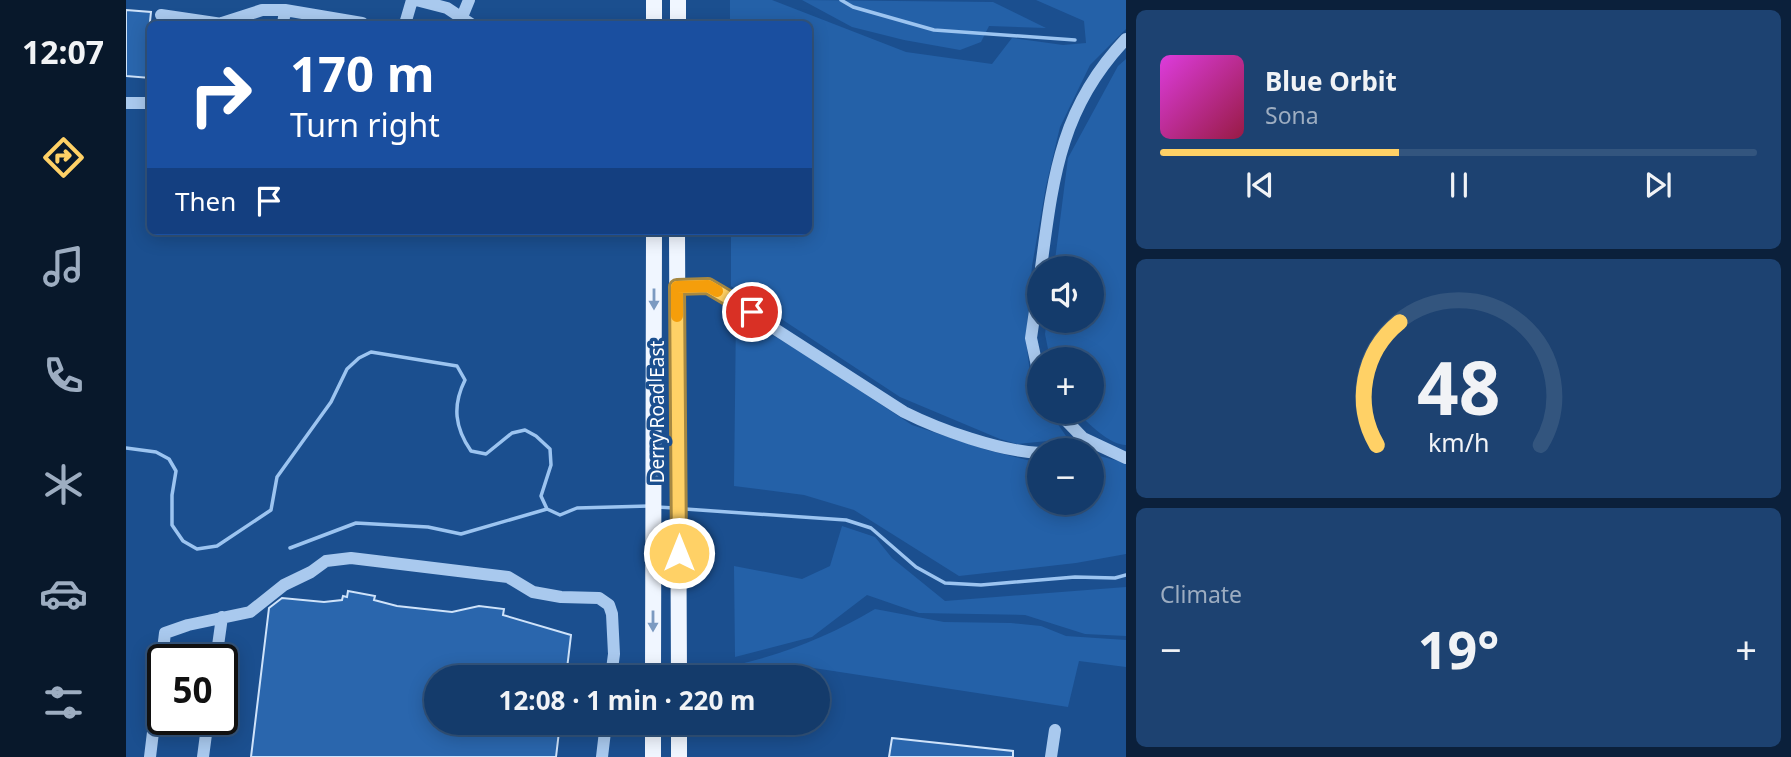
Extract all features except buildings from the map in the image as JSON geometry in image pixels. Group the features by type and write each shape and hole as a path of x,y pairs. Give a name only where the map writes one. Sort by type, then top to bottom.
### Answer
{"main road":[{"path":"654,0 654,21"},
{"path":"678,0 678,21"},
{"name":"Derry Road East","path":"653,665 654,235"},
{"name":"Derry Road East","path":"677,235 679,665"},
{"path":"653,735 653,757"},
{"path":"679,735 679,757"}],"street":[{"path":"406,21 414,0 447,8 467,21 469,0"},
{"path":"228,21 263,5 350,21"},
{"path":"283,21 285,10"},
{"path":"160,15 201,21"},
{"path":"1043,256 1052,187 1069,127 1098,72 1126,39"},
{"path":"126,103 147,103"},
{"path":"677,287 708,286 904,412 929,425 1027,453"},
{"path":"1069,424 1083,438"},
{"path":"1104,447 1126,457"},
{"path":"150,757 164,633 250,612 284,586 326,561 351,558 508,576 533,592 561,597 599,597 609,605 613,623 611,665"},
{"path":"218,644 222,617"},
{"path":"1051,757 1055,730"},
{"path":"203,757 206,735"},
{"path":"602,757 605,735"}],"shaded area":[{"path":"730,0 772,0 906,52 992,64 1012,38 1063,45 1086,43 1084,21 1036,0 1126,0 1126,29 1090,65 1060,127 1034,256 1027,256 1027,424 1058,424 1067,438 1027,438 1027,443 1017,444 900,397 731,286 731,235 812,235 812,21 730,21"},
{"path":"802,0 993,2 1046,28 989,26 981,42 960,50 852,27"},
{"path":"1126,59 1126,445 1106,437 1090,424 1104,424 1104,347 1048,347 1045,334 1104,333 1104,256 1056,256 1068,158 1118,66"},
{"path":"736,313 912,425 1027,460 1027,515 1104,515 1104,457 1126,463 1126,554 1076,563 959,576 854,510 804,495 734,486"},
{"path":"842,526 875,537 892,558 945,601 1126,587 1126,636 1085,634 1025,615 919,613 867,595 812,637 735,657 734,566 802,579 830,566"},
{"path":"875,609 944,622 1041,626 1066,636 1126,640 1126,667 1079,661 1068,707 830,671 830,665 740,665 810,642"}],"waterway":[{"path":"841,0 853,7 934,30 1075,40"},
{"path":"126,448 156,452 169,459 176,471 172,495 172,525 183,541 197,549 217,546 271,510 277,477 331,402 347,369 371,352 457,366 465,380 458,399 457,417 461,434 471,451 486,454 512,433 525,430 536,436 550,449 551,465 541,496 547,509 560,515 577,508 649,506"},
{"path":"657,507 674,508"},
{"path":"290,548 356,523 428,527 461,534 547,509"},
{"path":"685,509 846,520 871,528 916,567 945,583 981,585 1075,577 1115,578 1126,575"}],"slow traffic":[{"path":"677,316 677,287 708,286 717,291"}],"route":[{"path":"679,553 677,287 708,286 752,312"}]}
